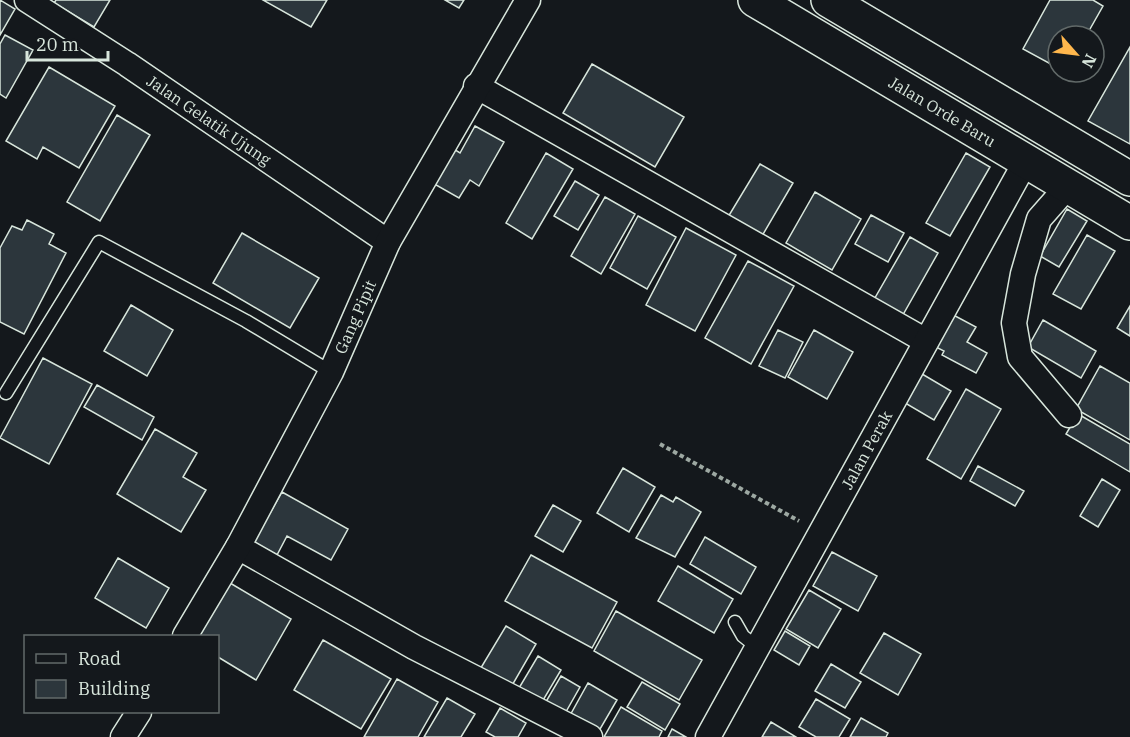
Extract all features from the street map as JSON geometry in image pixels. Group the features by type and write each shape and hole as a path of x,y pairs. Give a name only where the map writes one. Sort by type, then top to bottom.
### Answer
{"main road":[{"name":"Jalan Orde Baru","path":"755,0 1130,223"},
{"path":"828,0 1130,179"}],"street":[{"name":"Jalan Gelatik Ujung","path":"27,0 127,64 388,242"},
{"name":"Gang Pipit","path":"186,635 238,547 331,372 388,242 476,86 528,0"},
{"path":"476,86 926,341"},
{"name":"Jalan Perak","path":"708,737 1026,161"},
{"path":"1068,186 1039,219 1023,274 1014,323 1020,357 1069,415"},
{"path":"238,547 414,647 590,737"},
{"path":"123,737 138,713"}],"lane":[{"path":"6,393 99,242 246,321 331,372"},
{"path":"735,622 743,636 758,648"}],"path":[{"path":"660,444 820,533"}],"building":[{"path":"0,0 15,9 0,35"},
{"path":"56,0 110,0 94,27 54,3"},
{"path":"263,0 327,0 311,27"},
{"path":"445,0 464,0 459,8"},
{"path":"1050,0 1093,0 1103,6 1093,24 1046,24 1046,61 1023,49"},
{"path":"5,35 33,50 6,98 0,94 0,44"},
{"path":"1130,47 1130,144 1088,121"},
{"path":"592,64 684,117 655,167 563,113"},
{"path":"49,67 115,106 79,168 43,147 37,159 6,141"},
{"path":"117,115 150,135 100,221 67,202"},
{"path":"475,126 504,142 479,186 470,180 459,198 429,181 449,146 460,153"},
{"path":"546,153 573,169 532,239 506,223"},
{"path":"966,153 990,167 950,236 926,223"},
{"path":"760,164 793,183 762,236 728,217"},
{"path":"575,181 599,195 578,230 554,216"},
{"path":"815,192 861,219 832,270 786,243"},
{"path":"605,197 635,214 601,274 571,256"},
{"path":"1067,209 1087,221 1059,267 1040,256"},
{"path":"871,215 904,233 888,262 855,244"},
{"path":"638,216 676,237 647,289 610,268"},
{"path":"27,220 54,234 49,244 66,253 24,334 0,322 0,248 12,226 22,230"},
{"path":"686,228 736,255 695,331 646,305"},
{"path":"242,233 319,278 290,328 213,283"},
{"path":"1087,235 1115,251 1081,309 1053,294"},
{"path":"910,237 938,253 900,320 872,303"},
{"path":"748,261 794,286 751,364 705,338"},
{"path":"131,305 173,330 147,376 104,351"},
{"path":"1130,306 1130,336 1117,328"},
{"path":"944,310 976,327 967,342 987,353 976,373 942,355 944,351 926,342"},
{"path":"1043,320 1096,351 1081,378 1028,347"},
{"path":"778,330 803,342 785,378 759,366"},
{"path":"814,330 853,352 827,399 788,377"},
{"path":"43,358 92,384 49,464 0,438"},
{"path":"1100,366 1130,383 1130,440 1076,409"},
{"path":"917,371 951,391 934,420 900,400"},
{"path":"97,385 154,417 142,440 84,407"},
{"path":"966,389 1001,409 961,479 927,459"},
{"path":"1078,414 1130,444 1130,472 1066,434"},
{"path":"155,429 197,453 183,477 206,490 181,532 117,494"},
{"path":"978,466 1024,491 1015,506 970,481"},
{"path":"623,468 655,487 629,532 597,513"},
{"path":"1102,479 1120,490 1098,527 1080,516"},
{"path":"282,492 348,529 331,560 287,536 277,555 252,541 267,512 270,513"},
{"path":"661,495 673,502 676,497 701,512 675,557 636,538"},
{"path":"553,505 581,521 563,552 535,536"},
{"path":"705,537 756,567 741,594 690,564"},
{"path":"832,552 877,576 858,611 813,586"},
{"path":"531,555 617,602 592,648 505,601"},
{"path":"118,558 169,588 146,628 95,598"},
{"path":"678,566 733,599 714,633 658,601"},
{"path":"225,580 291,619 256,680 219,658 219,635 193,635"},
{"path":"809,590 841,609 818,648 786,629"},
{"path":"616,611 702,660 679,700 594,651"},
{"path":"506,626 536,644 510,689 479,671"},
{"path":"785,631 810,646 799,665 774,650"},
{"path":"884,633 921,654 898,695 860,673"},
{"path":"323,640 391,679 361,729 294,690"},
{"path":"538,656 561,670 542,702 519,688"},
{"path":"831,664 861,682 845,708 815,691"},
{"path":"561,676 580,687 563,717 544,705"},
{"path":"397,679 438,702 418,737 364,737"},
{"path":"642,682 680,704 665,730 627,707"},
{"path":"588,683 617,700 596,736 568,719"},
{"path":"447,698 475,714 461,737 424,737"},
{"path":"816,699 850,719 839,737 816,737 799,727"},
{"path":"621,707 662,731 659,737 604,737"},
{"path":"500,708 526,723 518,737 495,737 486,732"},
{"path":"861,718 888,733 886,737 850,737"},
{"path":"771,722 796,737 762,737"},
{"path":"672,729 686,737 668,737"}]}
